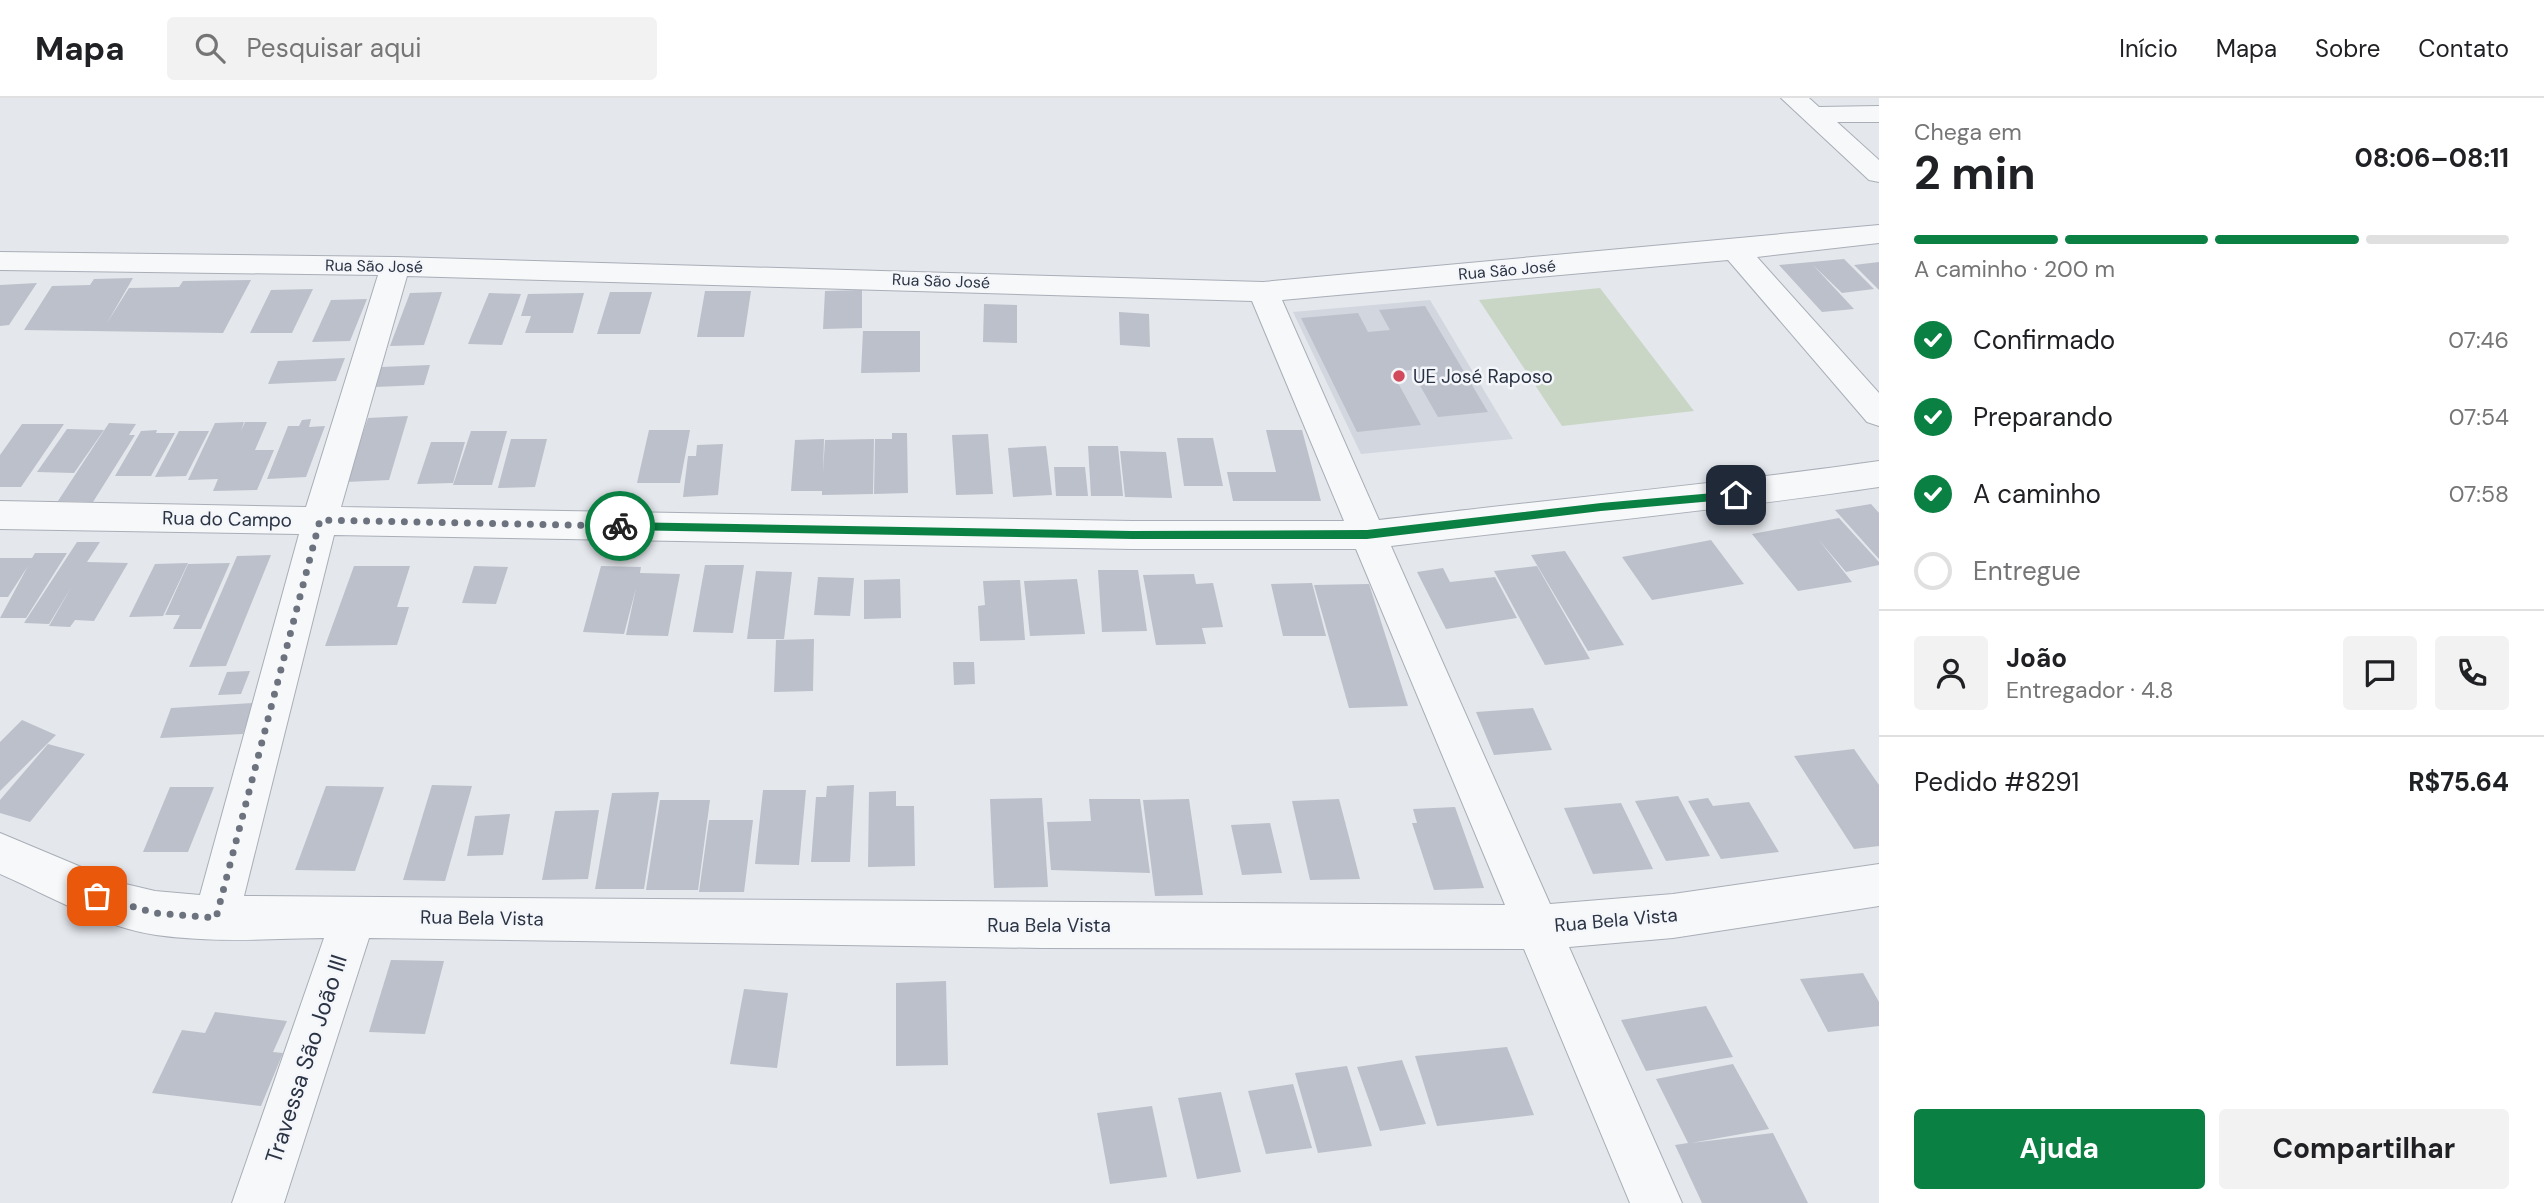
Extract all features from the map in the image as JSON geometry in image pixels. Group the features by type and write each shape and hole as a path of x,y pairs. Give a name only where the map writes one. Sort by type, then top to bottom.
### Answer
{"street":[{"path":"1804,107 1879,114"},
{"path":"1804,107 1879,174"},
{"name":"Rua São José","path":"0,261 396,266 1263,292 1735,250 1879,234"},
{"path":"1735,250 1879,414"},
{"path":"216,918 320,520 396,266"},
{"path":"1263,292 1656,1203"},
{"name":"Rua do Campo","path":"0,515 1132,535 1367,534 1601,507 1736,495 1879,474"},
{"name":"Rua Bela Vista","path":"0,853 115,903 155,913 216,918 354,916 1042,926 1539,928 1673,916 1879,885"},
{"name":"Travessa São João III","path":"258,1203 354,916"}],"shaded area":[{"name":"UE José Raposo","path":"1430,300 1513,439 1361,454 1293,312"}],"green space":[{"path":"1600,288 1694,411 1562,426 1479,300"}],"building":[{"path":"1844,259 1874,289 1842,293 1813,265 1854,309 1822,312 1779,265"},
{"path":"1879,262 1879,290 1854,265"},
{"path":"133,278 107,323 129,288 179,287 183,281 251,280 223,333 24,330 52,286 90,285 94,279"},
{"path":"37,283 9,325 0,326 0,285"},
{"path":"313,289 292,333 250,333 271,290"},
{"path":"862,290 862,328 823,329 825,291"},
{"path":"705,291 751,291 744,337 697,337"},
{"path":"442,292 424,345 390,346 410,293"},
{"path":"610,292 652,292 640,334 597,334"},
{"path":"489,293 521,294 502,345 468,344"},
{"path":"584,293 573,333 525,333 531,316 521,316 528,294"},
{"path":"367,299 350,341 312,342 331,300"},
{"path":"984,304 1017,305 1017,343 983,342"},
{"name":"UE José Raposo","path":"1425,306 1488,412 1438,417 1411,370 1392,372 1421,425 1357,432 1301,318 1358,313 1368,332 1390,330 1379,310"},
{"path":"1119,312 1149,314 1150,347 1120,345"},
{"path":"863,331 920,331 920,372 861,373"},
{"path":"345,358 336,381 268,384 278,361"},
{"path":"430,365 424,385 374,387 381,367"},
{"path":"408,416 389,480 346,482 368,418"},
{"path":"311,419 309,427 325,426 306,477 267,479 288,426 299,426 302,420"},
{"path":"244,422 241,431 245,422 267,422 255,450 274,450 257,490 213,491 218,479 188,480 215,423"},
{"path":"109,423 136,424 129,435 135,435 93,502 58,501"},
{"path":"22,424 64,424 21,487 0,487 0,455"},
{"path":"67,429 104,430 74,473 37,472"},
{"path":"157,430 156,433 175,433 151,476 115,476 141,431"},
{"path":"649,430 690,430 680,483 637,483"},
{"path":"1266,430 1302,430 1321,501 1233,501 1227,472 1276,472"},
{"path":"179,431 209,431 186,476 155,477"},
{"path":"471,431 507,431 492,485 453,485"},
{"path":"892,433 907,433 908,493 874,494 875,439 892,439"},
{"path":"988,434 993,494 956,495 952,435"},
{"path":"1177,438 1213,438 1223,486 1184,486"},
{"path":"511,439 547,439 535,487 498,488"},
{"path":"824,439 823,473 825,440 874,439 873,494 822,495 822,491 791,491 795,440"},
{"path":"431,442 465,442 453,483 417,484"},
{"path":"723,444 718,495 683,497 688,456 696,456 697,445"},
{"path":"1046,446 1052,495 1013,497 1008,448"},
{"path":"1088,446 1118,446 1123,496 1091,496"},
{"path":"1120,451 1166,452 1172,498 1125,497"},
{"path":"1054,467 1085,467 1088,496 1056,496"},
{"path":"1871,504 1879,513 1879,559 1835,510"},
{"path":"1839,518 1879,562 1879,565 1846,572 1818,539 1852,582 1798,591 1752,534"},
{"path":"1711,540 1744,584 1652,600 1622,557"},
{"path":"77,542 100,542 87,562 128,563 94,621 75,620 70,627 49,626 72,586 49,624 24,623"},
{"path":"1565,551 1624,645 1588,651 1531,555"},
{"path":"35,553 67,553 26,618 0,618 28,566 8,597 0,597 0,558 32,558"},
{"path":"271,555 226,666 189,667 237,556"},
{"path":"188,563 163,616 129,617 155,564"},
{"path":"230,563 201,629 173,629 180,615 165,615 188,564"},
{"path":"705,565 744,565 733,633 693,632"},
{"path":"354,566 410,566 397,607 409,607 397,645 325,646"},
{"path":"474,566 508,567 496,604 462,603"},
{"path":"601,566 641,567 640,573 680,574 668,636 626,635 636,588 624,634 583,632"},
{"path":"1537,566 1590,659 1545,665 1494,571"},
{"path":"1443,568 1450,582 1495,577 1517,618 1446,629 1417,572"},
{"path":"1098,570 1138,570 1147,631 1102,632"},
{"path":"756,571 792,572 784,639 747,639"},
{"path":"1194,574 1196,584 1213,583 1223,627 1202,628 1206,644 1156,645 1143,575"},
{"path":"818,577 854,578 850,616 814,615"},
{"path":"900,579 901,618 864,619 864,580"},
{"path":"1077,579 1085,634 1030,636 1024,581"},
{"path":"1020,580 1025,640 980,641 978,606 985,605 983,581"},
{"path":"1312,583 1326,636 1283,636 1271,584"},
{"path":"1369,584 1408,706 1349,708 1314,585"},
{"path":"814,639 813,691 774,692 776,640"},
{"path":"953,662 974,662 975,684 954,685"},
{"path":"250,671 241,694 218,695 227,672"},
{"path":"253,703 243,734 160,738 171,708"},
{"path":"1533,708 1552,750 1494,755 1476,712"},
{"path":"22,720 56,735 0,791 0,742"},
{"path":"48,744 85,754 30,822 0,813 0,800"},
{"path":"1854,749 1879,785 1879,846 1854,849 1794,756"},
{"path":"432,785 472,786 445,881 403,880"},
{"path":"854,785 850,862 811,862 816,797 826,797 827,786"},
{"path":"326,786 384,787 355,871 295,870"},
{"path":"170,787 214,787 188,852 143,852"},
{"path":"763,790 806,790 799,865 755,864"},
{"path":"896,791 896,806 914,806 915,866 868,867 869,792"},
{"path":"659,792 644,889 595,889 612,793"},
{"path":"1678,796 1710,856 1666,861 1635,801"},
{"path":"1042,798 1048,887 994,888 990,799"},
{"path":"1708,798 1713,806 1749,802 1779,852 1721,859 1688,801"},
{"path":"1089,799 1140,799 1150,873 1051,870 1047,822 1091,821"},
{"path":"1189,799 1203,895 1155,896 1143,800"},
{"path":"1339,799 1360,879 1310,880 1292,801"},
{"path":"660,800 710,800 698,890 646,890"},
{"path":"1621,803 1653,869 1593,874 1564,808"},
{"path":"1455,807 1484,888 1434,890 1412,823 1417,823 1413,809"},
{"path":"599,810 588,879 542,880 555,811"},
{"path":"510,814 503,855 467,856 475,816"},
{"path":"709,820 753,820 744,892 699,892"},
{"path":"1270,823 1282,873 1242,875 1231,825"},
{"path":"391,960 444,961 425,1034 369,1032"},
{"path":"1863,973 1879,1002 1879,1026 1828,1032 1800,979"},
{"path":"946,981 948,1065 896,1066 896,983"},
{"path":"744,989 788,993 777,1068 730,1064"},
{"path":"1706,1006 1733,1057 1646,1071 1621,1020"},
{"path":"215,1012 287,1021 273,1052 283,1053 261,1106 152,1093 182,1030 205,1033"},
{"path":"1507,1047 1534,1115 1437,1126 1415,1056"},
{"path":"1402,1060 1426,1124 1380,1131 1357,1067"},
{"path":"1733,1064 1769,1129 1691,1143 1773,1133 1808,1203 1702,1203 1675,1145 1688,1143 1656,1079"},
{"path":"1347,1066 1372,1146 1318,1153 1295,1073"},
{"path":"1293,1084 1312,1148 1266,1154 1248,1091"},
{"path":"1221,1092 1241,1172 1197,1179 1178,1098"},
{"path":"1152,1106 1167,1177 1110,1184 1097,1113"}],"way so far":[{"path":"97,896 155,913 216,918 320,520 620,526"}],"place":[{"name":"UE José Raposo","path":"1399,376"}],"route":[{"path":"620,526 1132,535 1367,534 1601,507 1736,495"}]}
